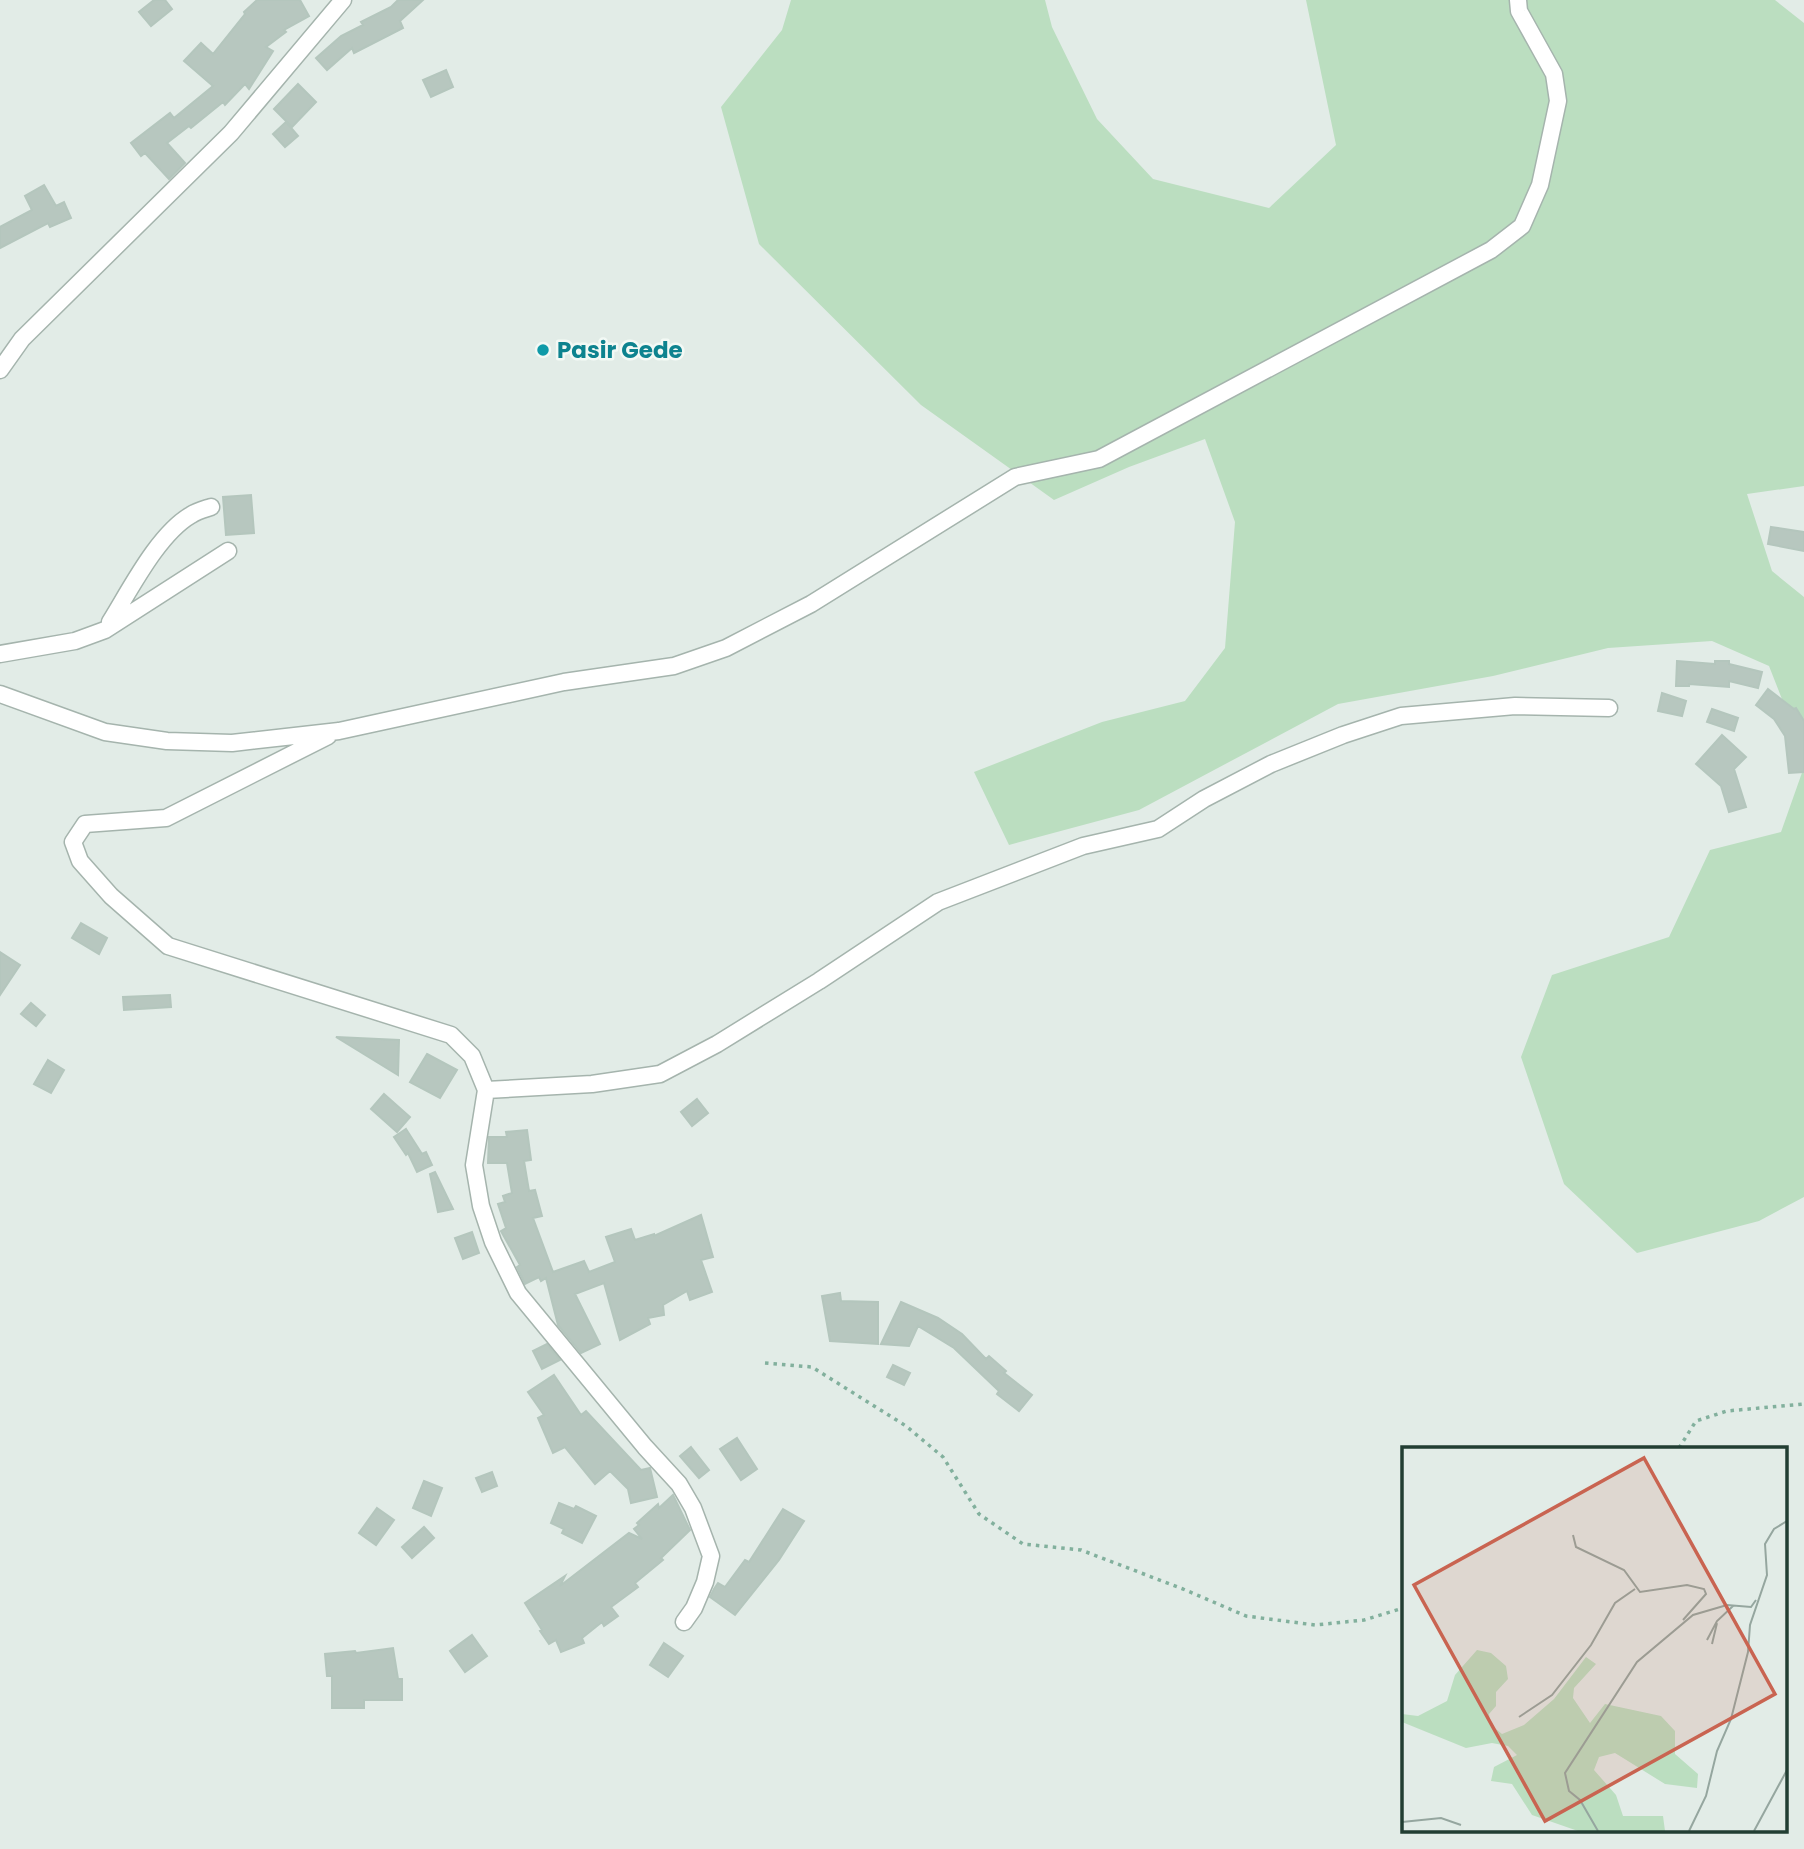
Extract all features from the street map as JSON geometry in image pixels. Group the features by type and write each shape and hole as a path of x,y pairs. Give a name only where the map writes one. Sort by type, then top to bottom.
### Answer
{"street":[{"path":"0,370 22,339 231,133 343,0"},
{"path":"0,694 105,732 167,741 232,743 339,731 564,682 674,666 726,648 811,604 1015,477 1099,458 1491,250 1522,226 1540,185 1558,101 1554,74 1518,11 1518,0"},
{"path":"105,630 132,585 170,531 192,514 212,507"},
{"path":"0,654 75,640 105,630 228,551"},
{"path":"486,1090 592,1083 660,1074 717,1044 938,902 1083,846 1158,829 1203,799 1271,764 1343,735 1401,716 1515,706 1609,708"},
{"path":"339,731 166,818 85,824 73,842 80,861 111,896 168,946 451,1035 472,1056 486,1090 474,1164 481,1206 493,1242 518,1293 645,1447 679,1484 693,1508 705,1539 710,1556 705,1582 694,1608 684,1622"}],"path":[{"path":"765,1363 812,1367 906,1426 943,1457 979,1514 1023,1544 1081,1550 1246,1616 1315,1625 1364,1620 1402,1608"},
{"path":"1680,1447 1696,1421 1727,1411 1804,1404"}],"green space":[{"path":"791,0 1045,0 1052,27 1097,119 1153,179 1269,208 1336,145 1306,0 1775,0 1804,23 1804,486 1747,494 1772,571 1804,597 1804,755 1769,666 1712,641 1608,648 1493,676 1338,704 1139,810 1009,845 974,772 1102,722 1185,701 1225,648 1235,522 1205,439 1129,467 1054,500 921,405 759,244 721,107 782,30"},
{"path":"1804,767 1804,1197 1759,1221 1637,1253 1564,1184 1521,1057 1552,975 1669,937 1710,850 1781,832"}],"building":[{"path":"154,0 165,0 172,9 151,26 139,12"},
{"path":"257,0 300,0 309,16 284,30 286,32 266,47 273,51 249,89 245,84 225,105 223,102 167,143 185,163 169,179 145,153 141,156 131,143 170,113 174,118 213,86 184,61 201,43 213,54 244,12"},
{"path":"398,0 423,0 400,21 403,28 354,53 352,48 327,70 316,58 341,36 363,25 361,22 391,7"},
{"path":"446,70 453,87 431,97 423,80"},
{"path":"298,84 316,102 292,127 274,109"},
{"path":"286,122 298,136 285,147 273,134"},
{"path":"44,185 56,206 64,202 71,218 50,227 48,223 0,248 0,227 32,210 25,196"},
{"path":"251,495 254,533 226,535 223,497"},
{"path":"1771,527 1804,532 1804,551 1768,544"},
{"path":"1677,661 1715,664 1715,661 1729,661 1729,664 1762,672 1758,688 1729,681 1729,687 1689,684 1676,686"},
{"path":"1768,689 1796,708 1804,721 1804,772 1789,773 1785,736 1774,719 1756,705"},
{"path":"1662,693 1686,701 1682,716 1658,711"},
{"path":"1712,709 1738,718 1734,731 1707,722"},
{"path":"1722,735 1746,757 1734,769 1746,807 1729,812 1721,786 1696,764"},
{"path":"81,923 107,938 99,954 72,938"},
{"path":"0,952 20,965 0,995"},
{"path":"170,995 171,1007 124,1010 123,997"},
{"path":"31,1003 45,1015 36,1026 21,1014"},
{"path":"336,1037 399,1040 398,1075"},
{"path":"427,1054 457,1070 440,1098 410,1082"},
{"path":"48,1060 64,1070 51,1093 34,1084"},
{"path":"384,1094 410,1117 397,1132 371,1109"},
{"path":"697,1099 708,1113 692,1126 681,1112"},
{"path":"406,1129 422,1154 426,1152 432,1165 417,1172 408,1153 406,1155 394,1137"},
{"path":"527,1130 531,1160 524,1161 529,1191 535,1190 542,1216 533,1218 553,1272 584,1261 589,1272 615,1262 606,1237 631,1229 635,1240 654,1236 701,1215 713,1257 701,1260 712,1292 690,1300 687,1291 663,1305 664,1315 648,1318 650,1324 620,1340 604,1283 575,1294 600,1344 581,1353 558,1325 546,1278 541,1281 539,1277 525,1284 517,1267 520,1265 501,1231 506,1228 498,1204 505,1202 503,1196 512,1193 507,1163 488,1163 489,1137 507,1137 506,1132"},
{"path":"435,1172 453,1209 438,1212 430,1174"},
{"path":"472,1232 479,1253 463,1259 455,1238"},
{"path":"840,1293 841,1301 878,1302 878,1344 830,1341 822,1296"},
{"path":"901,1302 938,1318 962,1334 986,1359 989,1356 1006,1371 1004,1373 1032,1395 1019,1411 997,1394 999,1391 954,1348 918,1326 909,1346 881,1344"},
{"path":"547,1344 560,1360 542,1369 533,1351"},
{"path":"893,1365 910,1373 904,1385 887,1377"},
{"path":"554,1375 581,1415 586,1411 641,1470 650,1468 657,1497 631,1503 628,1489 610,1471 595,1484 565,1447 553,1453 538,1418 544,1415 528,1392"},
{"path":"737,1438 757,1469 741,1480 720,1449"},
{"path":"691,1447 709,1470 699,1478 680,1456"},
{"path":"492,1472 497,1486 482,1492 476,1478"},
{"path":"424,1481 442,1488 431,1516 413,1508"},
{"path":"673,1495 690,1530 661,1558 663,1560 635,1583 638,1587 611,1607 618,1616 604,1626 602,1622 582,1638 584,1643 561,1652 556,1640 549,1644 525,1603 565,1576 560,1586 629,1533 642,1539 634,1529 639,1525 637,1523 658,1504 659,1508"},
{"path":"559,1503 574,1509 576,1506 596,1516 582,1543 562,1533 564,1529 551,1523"},
{"path":"377,1508 394,1520 376,1545 359,1533"},
{"path":"783,1509 804,1521 779,1560 735,1615 710,1597 718,1583 725,1587 745,1560 749,1562"},
{"path":"424,1527 434,1538 412,1558 402,1547"},
{"path":"472,1635 487,1656 465,1672 450,1651"},
{"path":"664,1643 683,1656 668,1677 650,1665"},
{"path":"393,1648 398,1679 402,1679 402,1700 364,1700 364,1708 332,1708 332,1676 327,1676 325,1654"}],"place":[{"name":"Pasir Gede","path":"543,350"}]}
